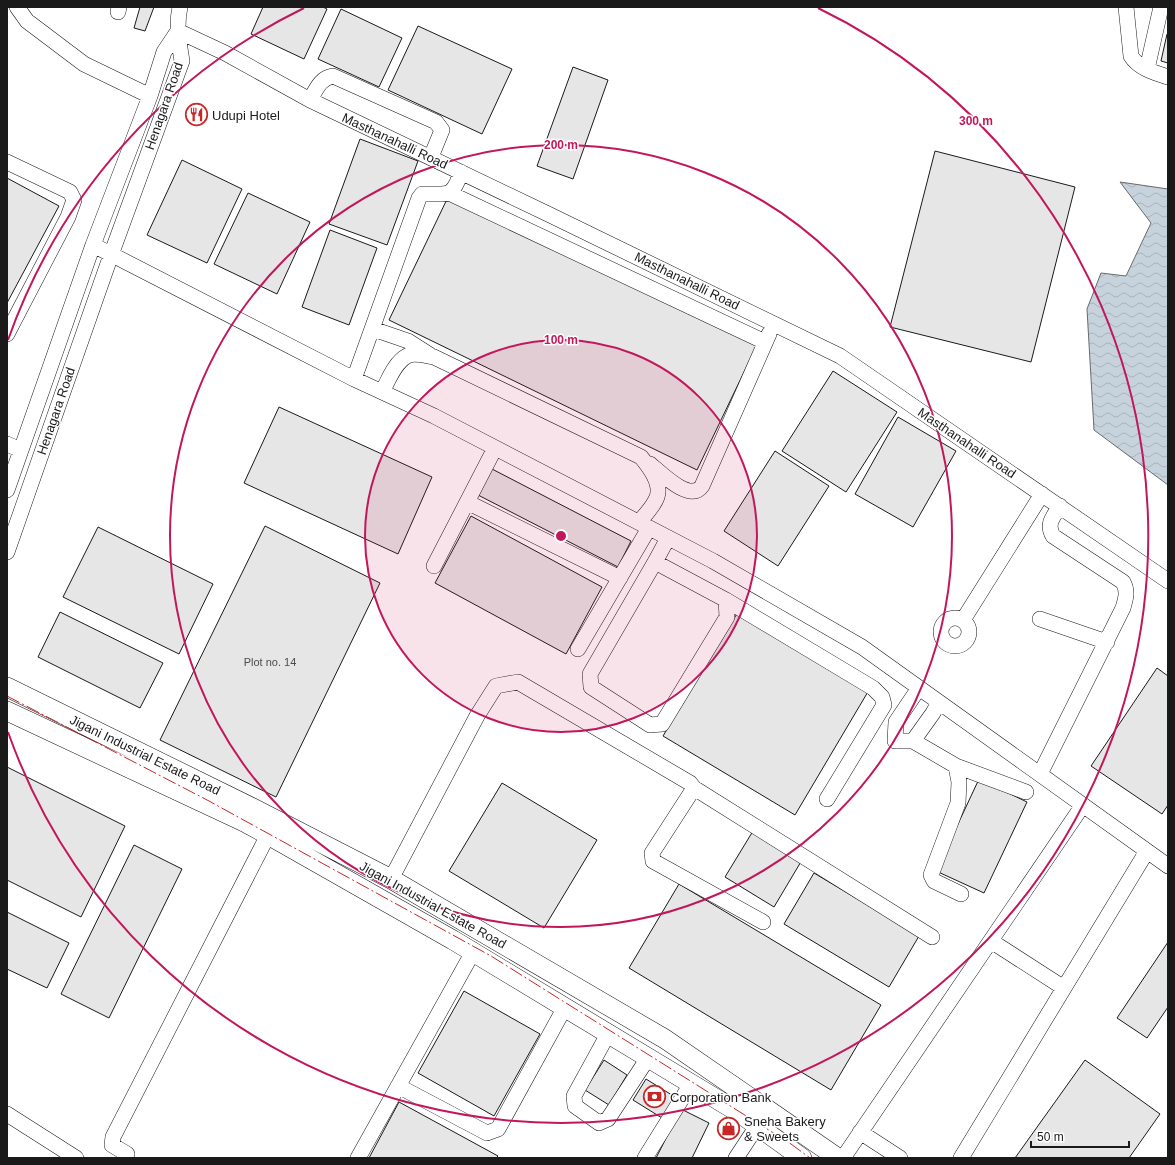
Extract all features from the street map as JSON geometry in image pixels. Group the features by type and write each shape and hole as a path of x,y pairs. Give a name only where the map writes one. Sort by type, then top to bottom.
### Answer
{"main road":[{"name":"Jigani Industrial Estate Road","path":"7,687 253,808 391,880 665,1039 838,1158"},
{"name":"Jigani Industrial Estate Road","path":"7,711 244,822 268,835 473,952 565,1007 738,1112 802,1158"}],"street":[{"path":"17,7 27,21 84,64 150,96"},
{"path":"178,31 178,16 180,7"},
{"path":"1126,7 1131,56 1134,61 1147,69 1156,74 1168,77"},
{"path":"1147,69 1161,7"},
{"name":"Henagara Road","path":"7,490 14,447 150,96 164,52 178,31"},
{"name":"Henagara Road","path":"7,552 111,255 182,62 178,31"},
{"name":"Masthanahalli Road","path":"178,31 224,53 310,100 840,356 1168,581"},
{"path":"310,100 322,80 326,77 333,76 436,122 440,125 442,130 430,157"},
{"path":"7,162 70,192 74,200 68,217 7,334"},
{"path":"354,379 373,330 419,198 422,194 440,195 449,193 456,185 461,172"},
{"path":"449,193 765,342"},
{"path":"93,245 354,379 434,416 713,561 862,647 1168,866"},
{"path":"728,325 738,306"},
{"path":"373,330 408,341 434,357 641,457 689,492 700,490 774,324"},
{"path":"382,392 399,363 407,355 434,357"},
{"path":"434,566 495,448"},
{"path":"578,649 620,578 658,495 654,475 641,457"},
{"path":"963,620 1042,494"},
{"path":"467,502 620,578"},
{"path":"1040,774 1123,608 1126,596 1126,588 1123,582 1053,536 1049,530 1050,522 1060,506"},
{"path":"668,538 590,674 591,686 650,725 662,724 727,617 726,600"},
{"path":"655,562 726,600 873,688 882,697 884,705 827,799"},
{"path":"1040,619 1106,642"},
{"path":"391,880 477,716 496,686 518,682 690,783 694,788 932,937"},
{"path":"919,688 896,722 895,741 913,741 956,766 1026,792"},
{"path":"913,741 939,702"},
{"path":"956,766 959,782 958,803 931,875 934,881 961,894"},
{"path":"694,788 652,853 653,861 763,922"},
{"path":"842,1158 1083,805"},
{"path":"124,1158 127,1154 112,1145 113,1137 268,835"},
{"path":"961,1158 1147,851"},
{"path":"991,941 1064,988"},
{"path":"358,1158 473,952"},
{"path":"398,1086 487,1133 498,1129 565,1007"},
{"path":"608,1034 574,1096 575,1106 599,1123 608,1119 648,1058"},
{"path":"645,1158 691,1084"},
{"path":"736,1158 768,1110"},
{"path":"7,1114 76,1158"},
{"path":"860,1132 900,1158"}],"water":[{"path":"1120,182 1168,189 1168,485 1094,430 1087,309 1101,273 1126,276 1151,223"}],"building":[{"path":"140,7 154,7 145,31 134,28"},
{"path":"263,7 323,7 327,9 304,59 251,34"},
{"path":"341,9 402,38 379,87 318,59"},
{"path":"418,26 512,69 482,134 388,90"},
{"path":"1168,34 1168,63 1161,61"},
{"path":"573,67 608,80 573,179 537,166"},
{"path":"360,139 418,161 387,245 329,224"},
{"path":"935,151 1075,187 1031,362 890,327"},
{"path":"182,160 242,189 207,263 147,235"},
{"path":"7,178 59,206 7,303"},
{"path":"248,193 310,222 277,294 214,264"},
{"path":"449,195 757,345 697,470 389,320"},
{"path":"330,230 377,248 349,325 302,307"},
{"path":"833,371 897,412 846,492 782,451"},
{"path":"279,407 432,477 398,554 244,483"},
{"path":"898,417 956,451 913,527 855,494"},
{"path":"775,451 829,486 778,566 724,531"},
{"path":"492,469 631,541 618,567 478,495"},
{"path":"471,516 602,587 566,654 435,583"},
{"path":"265,526 380,583 276,797 160,740"},
{"path":"98,527 213,584 179,654 63,597"},
{"path":"60,612 163,663 140,708 38,657"},
{"path":"738,612 869,690 795,815 663,736"},
{"path":"1157,668 1168,676 1168,805 1162,814 1091,766"},
{"path":"7,767 125,826 81,917 7,880"},
{"path":"979,779 1027,802 984,893 936,871"},
{"path":"502,783 597,840 544,928 449,871"},
{"path":"753,831 802,860 774,907 725,877"},
{"path":"134,845 182,869 109,1018 61,994"},
{"path":"814,873 919,936 889,987 784,924"},
{"path":"679,884 881,1005 831,1090 629,968"},
{"path":"7,912 69,943 47,988 7,969"},
{"path":"1168,942 1168,1007 1147,1038 1117,1018"},
{"path":"464,991 540,1034 494,1116 418,1073"},
{"path":"604,1060 627,1075 609,1105 585,1090"},
{"path":"1085,1060 1160,1114 1129,1158 1015,1158"},
{"path":"646,1079 675,1097 662,1118 633,1100"},
{"path":"399,1102 498,1156 496,1158 369,1158"},
{"path":"681,1109 709,1123 692,1158 656,1158"}],"power":[{"path":"7,696 209,801 491,956 791,1144 810,1158"}],"place":[{"name":"Udupi Hotel","path":"196,115"},
{"name":"Corporation Bank","path":"655,1097"},
{"name":"Sneha Bakery & Sweets","path":"728,1128"}]}
